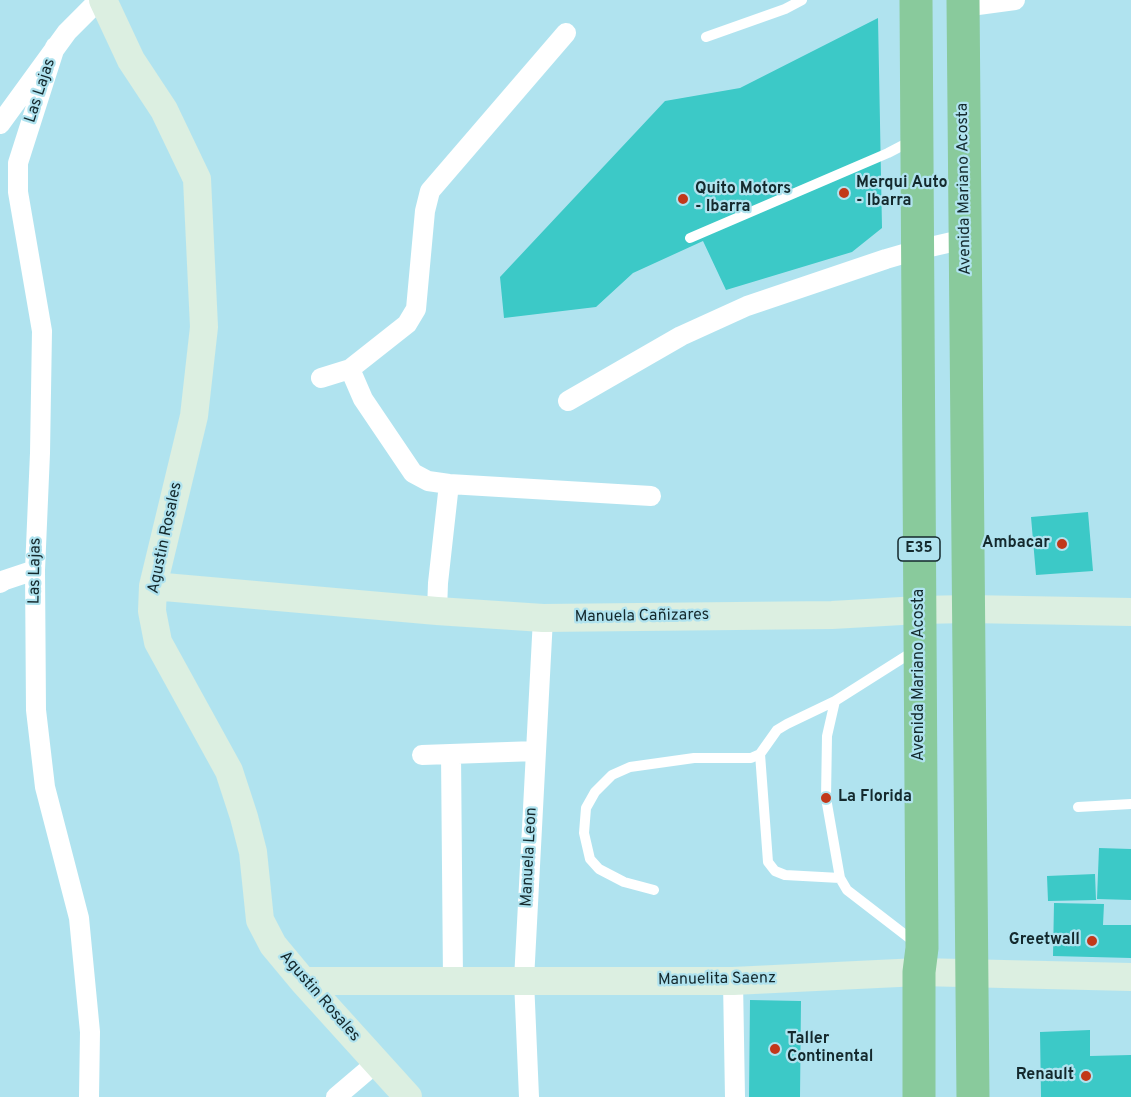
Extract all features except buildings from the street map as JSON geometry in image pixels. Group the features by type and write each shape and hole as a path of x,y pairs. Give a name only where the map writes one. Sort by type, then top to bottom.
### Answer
{"highway":[{"name":"Avenida Mariano Acosta","path":"916,0 919,1097"},
{"name":"Avenida Mariano Acosta","path":"963,4 973,1097"}],"street":[{"path":"0,124 67,32 101,0"},
{"name":"Agustin Rosales","path":"101,0 131,60 164,110 197,179 204,327 194,416 153,586 152,611 158,642 229,771 253,852 260,920 273,945 408,1097"},
{"path":"963,4 1015,0"},
{"path":"321,378 350,369 407,324 416,309 425,210 430,191 566,33"},
{"name":"Las Lajas","path":"56,47 18,163 18,192 42,331 35,570 36,710 45,787 79,918 90,1032 88,1097"},
{"path":"568,401 681,336 747,306 917,250 965,239"},
{"path":"350,369 363,399 414,473 428,481 651,496"},
{"path":"437,611 449,484"},
{"path":"0,583 35,570"},
{"name":"Manuela Cañizares","path":"153,586 543,618 832,615 969,609 1131,612"},
{"name":"Manuela Leon","path":"529,1097 524,980 543,618"},
{"path":"422,755 536,751"},
{"path":"451,754 453,980"},
{"name":"Manuelita Saenz","path":"303,981 733,981 920,960 973,973 1131,976"},
{"path":"733,981 735,1097"},
{"path":"336,1097 376,1063"}],"lane":[{"path":"706,37 785,9 802,0"},
{"path":"690,238 888,153 917,138"},
{"path":"654,890 624,882 599,869 590,859 584,833 586,808 595,792 612,775 630,767 694,758 751,758 760,754 777,730 835,701 919,648"},
{"path":"835,701 827,736 826,798 840,878 847,890 920,960"},
{"path":"760,754 768,862 775,871 785,875 840,878"},
{"path":"1078,807 1131,804"}],"place":[{"name":"Merqui Auto - Ibarra","path":"844,193"},
{"name":"Quito Motors - Ibarra","path":"683,199"},
{"name":"Ambacar","path":"1062,544"},
{"name":"La Florida","path":"826,798"},
{"name":"Greetwall","path":"1092,941"},
{"name":"Taller Continental","path":"775,1049"},
{"name":"Renault","path":"1086,1076"}]}
